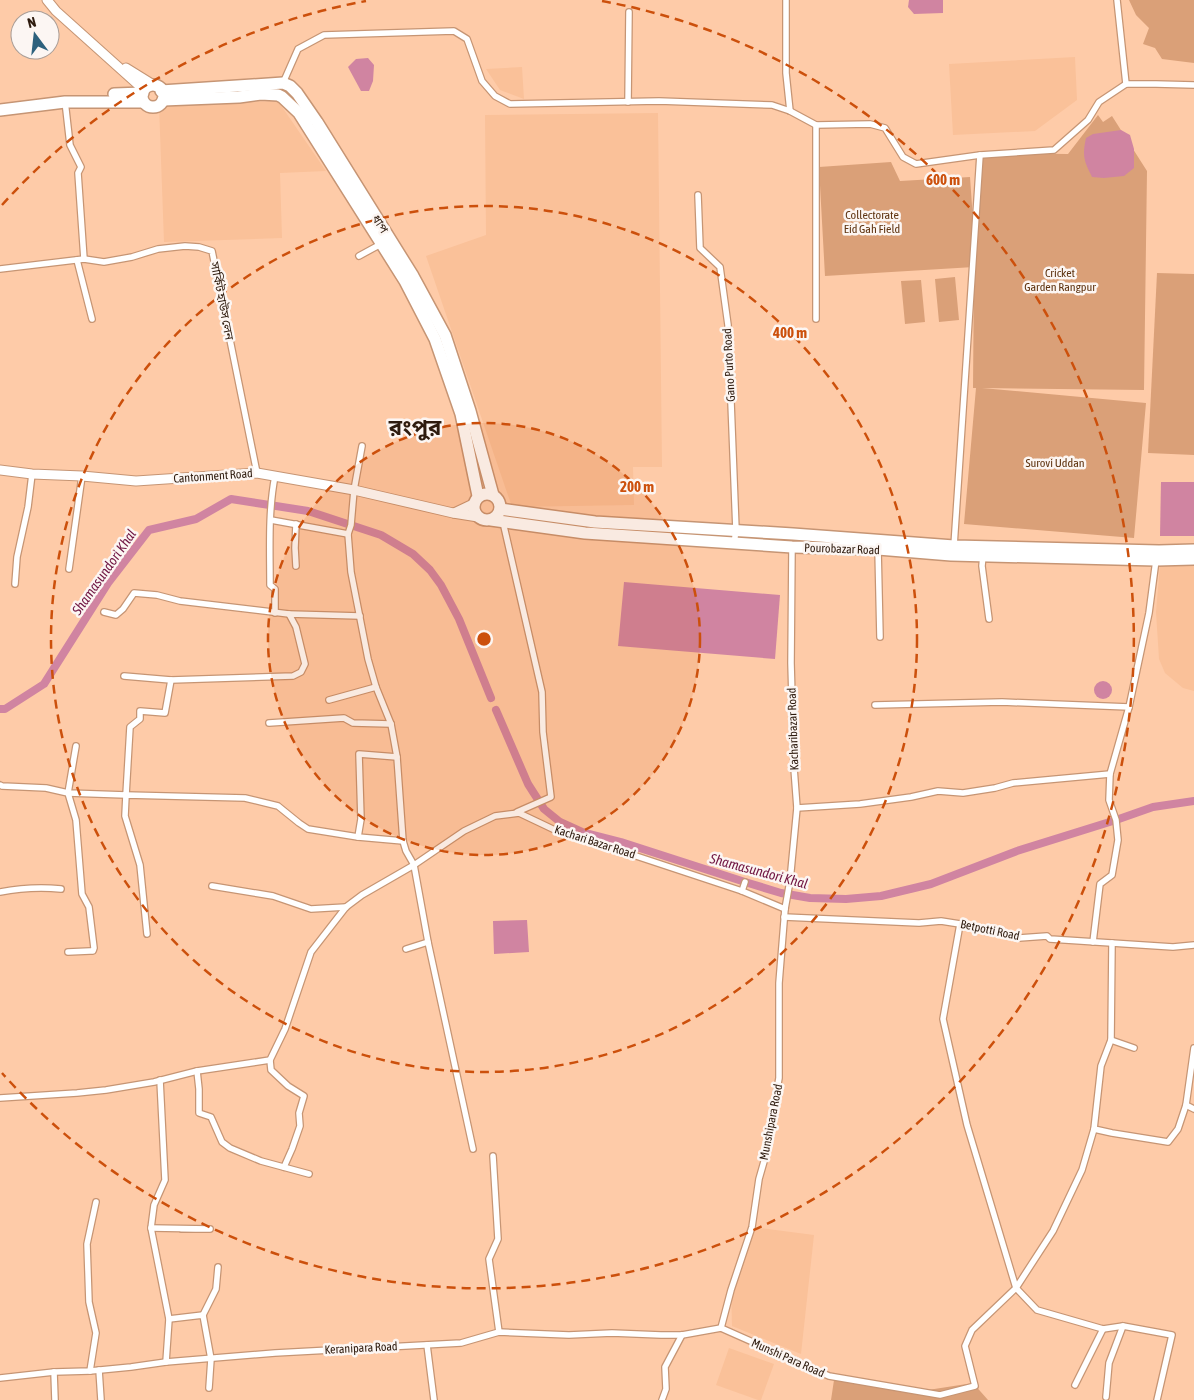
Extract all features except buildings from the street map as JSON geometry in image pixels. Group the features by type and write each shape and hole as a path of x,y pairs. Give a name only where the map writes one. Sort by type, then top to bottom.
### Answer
{"highway":[{"name":"ধাপ","path":"0,104 283,83 290,86 308,108 385,242 435,339 460,414 476,500 473,509 478,517"},
{"name":"ধাপ","path":"152,93 239,97 260,94 278,95 299,114 385,242 414,276 445,335 470,411 493,494 500,503 500,509"},
{"name":"ধাপ","path":"0,110 65,99"},
{"path":"476,500 488,493 493,494"},
{"name":"Pourobazar Road","path":"500,509 595,522 954,546 1159,551 1194,550"},
{"path":"478,517 490,520 498,514 500,509"},
{"name":"Pourobazar Road","path":"490,520 585,533 734,544 878,549 951,555 1156,560 1194,559"}],"main road":[{"path":"47,0 56,11 152,93"},
{"name":"Cantonment Road","path":"0,470 136,481 257,472 354,490 478,517"},
{"path":"453,513 476,500"}],"street":[{"path":"786,0 786,73 790,111"},
{"path":"1117,0 1126,84"},
{"path":"628,102 629,12"},
{"path":"283,83 298,49 324,35 454,30 468,40 482,81 495,96 510,104 628,102 772,104 816,125 870,124 885,128 903,157 916,164 980,155 1054,150 1088,120 1099,102 1126,84 1194,85"},
{"path":"65,99 70,145 82,167 78,173 84,259"},
{"path":"816,125 816,320"},
{"path":"954,546 980,155"},
{"name":"Gano Purto Road","path":"698,195 700,248 720,267 728,325 736,530 734,544"},
{"path":"359,256 385,242"},
{"name":"সার্কিট হাউস লেন","path":"0,269 84,259 104,262 132,257 158,249 185,246 199,247 212,252 257,472"},
{"path":"77,260 92,319"},
{"path":"362,446 354,490 351,525 348,534 351,572 368,659 376,687 391,724 397,757 403,842 414,865 428,942 473,1149"},
{"path":"15,584 17,557 28,508 32,474"},
{"path":"69,569 82,476"},
{"path":"275,476 271,496 270,585 275,590 275,613"},
{"path":"271,520 348,534"},
{"path":"284,1167 300,1126 299,1113 304,1096 288,1086 272,1070 270,1060 285,1029 311,952 346,907 362,895 408,869 464,831 495,816 517,812 551,797 543,732 542,692 503,522"},
{"path":"296,524 296,566"},
{"name":"Kacharibazar Road","path":"785,909 790,881 797,808 791,663 792,547"},
{"path":"878,549 880,637"},
{"path":"982,555 988,619"},
{"path":"1093,942 1100,884 1112,875 1118,840 1116,820 1109,800 1110,774 1129,708 1149,612 1156,560"},
{"path":"104,612 116,616 134,593 275,613 360,616"},
{"path":"124,676 171,680 293,676 301,672 305,664 296,628 289,614"},
{"path":"147,934 140,865 125,816 130,727 140,719 140,711 165,713 171,680"},
{"path":"329,700 376,687"},
{"path":"875,705 1002,702 1129,708"},
{"path":"269,723 344,718 353,723 391,724"},
{"path":"68,952 93,951 94,948 89,907 82,894 76,820 68,793 76,746"},
{"path":"358,837 361,819 358,754 397,757"},
{"path":"797,808 860,804 938,791 963,793 1013,783 1110,774"},
{"path":"0,784 2,786 46,788 68,793 245,798 278,806 308,829 403,842"},
{"name":"Kachari Bazar Road","path":"517,812 560,832 742,891 785,909"},
{"path":"618,850 621,842"},
{"path":"406,851 408,869"},
{"path":"688,873 692,865"},
{"path":"742,891 745,882"},
{"path":"212,886 273,896 311,909 346,907"},
{"path":"0,892 19,888 41,887 61,889"},
{"name":"Munshipara Road","path":"721,1328 731,1290 752,1227 759,1179 765,1158 779,1078 779,983 785,909"},
{"name":"Betpotti Road","path":"784,917 919,923 941,921 1019,938 1047,936 1050,939 1173,947 1194,945"},
{"path":"960,924 943,1019 968,1125 1016,1288 1037,1310 1102,1329 1122,1326 1172,1335 1157,1400"},
{"path":"406,949 428,942"},
{"path":"1016,1288 1053,1231 1082,1170 1094,1129 1101,1066 1111,1040 1112,943"},
{"path":"1111,1040 1134,1048"},
{"path":"1094,1129 1168,1142 1178,1129 1186,1105 1194,1048"},
{"path":"0,1098 96,1091 154,1082 197,1071 270,1060"},
{"path":"197,1071 199,1113 211,1117 222,1142 230,1148 261,1161 309,1174"},
{"path":"160,1080 165,1180 154,1205 151,1228 169,1319 166,1362"},
{"path":"1186,1105 1194,1108"},
{"path":"493,1156 498,1239 490,1259 499,1332"},
{"path":"90,1370 96,1333 89,1302 87,1244 96,1202"},
{"path":"151,1228 210,1229 181,1229"},
{"path":"209,1388 211,1359 203,1315 216,1289 218,1267"},
{"name":"Munshi Para Road","path":"721,1328 829,1376 940,1397 975,1386 965,1346 972,1330 1016,1288"},
{"path":"169,1319 203,1315"},
{"path":"1106,1397 1109,1363 1122,1326"},
{"name":"Keranipara Road","path":"0,1378 304,1351 461,1342 499,1332 569,1335 612,1333 661,1335 721,1328"},
{"path":"1075,1385 1102,1329"},
{"path":"662,1400 666,1389 665,1367 682,1334"},
{"path":"427,1345 434,1400"},
{"path":"99,1370 101,1400"},
{"path":"54,1372 55,1400"}],"shaded area":[{"path":"909,0 943,0 943,13 914,14 908,7"},
{"path":"1075,57 1077,100 1035,131 953,135 949,64"},
{"path":"368,58 374,65 373,81 369,91 361,91 348,67 356,59"},
{"path":"522,67 524,99 500,90 486,69"},
{"path":"278,101 326,171 280,173 282,238 164,242 159,105"},
{"path":"658,113 662,467 633,467 634,505 512,507 426,256 486,235 485,115"},
{"path":"1121,130 1130,135 1134,149 1134,168 1124,176 1092,177 1084,158 1086,138 1093,134"},
{"path":"1161,482 1194,482 1194,536 1160,536"},
{"path":"1194,562 1194,691 1183,688 1165,673 1159,659 1156,612 1160,564"},
{"path":"624,582 780,595 775,659 618,646"},
{"path":"1103,681 1109,684 1112,690 1109,696 1103,699 1097,696 1094,690 1097,684"},
{"path":"527,920 529,952 494,954 493,921"},
{"path":"752,1227 814,1235 801,1354 732,1326 731,1290"},
{"path":"729,1348 774,1364 761,1400 716,1385"}],"green space":[{"path":"1129,0 1194,0 1194,63 1162,59 1155,48 1143,44 1149,28 1136,15"},
{"path":"1098,115 1103,122 1112,116 1147,171 1144,390 982,388 1146,403 1134,538 964,524 976,388 973,388 974,267 825,276 819,167 891,162 900,181 970,177 975,249 976,153 1068,154"},
{"path":"1157,273 1194,274 1194,455 1148,453"},
{"path":"955,277 959,320 939,322 935,279"},
{"path":"921,280 925,322 905,324 901,281"},
{"path":"834,1380 915,1392 973,1383 988,1400 831,1400"}],"waterway":[{"name":"Shamasundori Khal","path":"0,709 5,709 44,684 108,583 149,530 196,519 231,499 308,511 381,535 413,554 430,570 441,585 459,619 491,698"},
{"name":"Shamasundori Khal","path":"496,710 528,784 544,809 560,822 582,832 621,842 781,893 810,898 846,899 881,896 931,884 1017,851 1153,807 1194,801"}],"district":[{"name":"রংপুর","path":"415,427"}],"park label":[{"name":"Collectorate Eid Gah Field","path":"872,222"},
{"name":"Cricket Garden Rangpur","path":"1060,280"},
{"name":"Surovi Uddan","path":"1055,463"}]}
